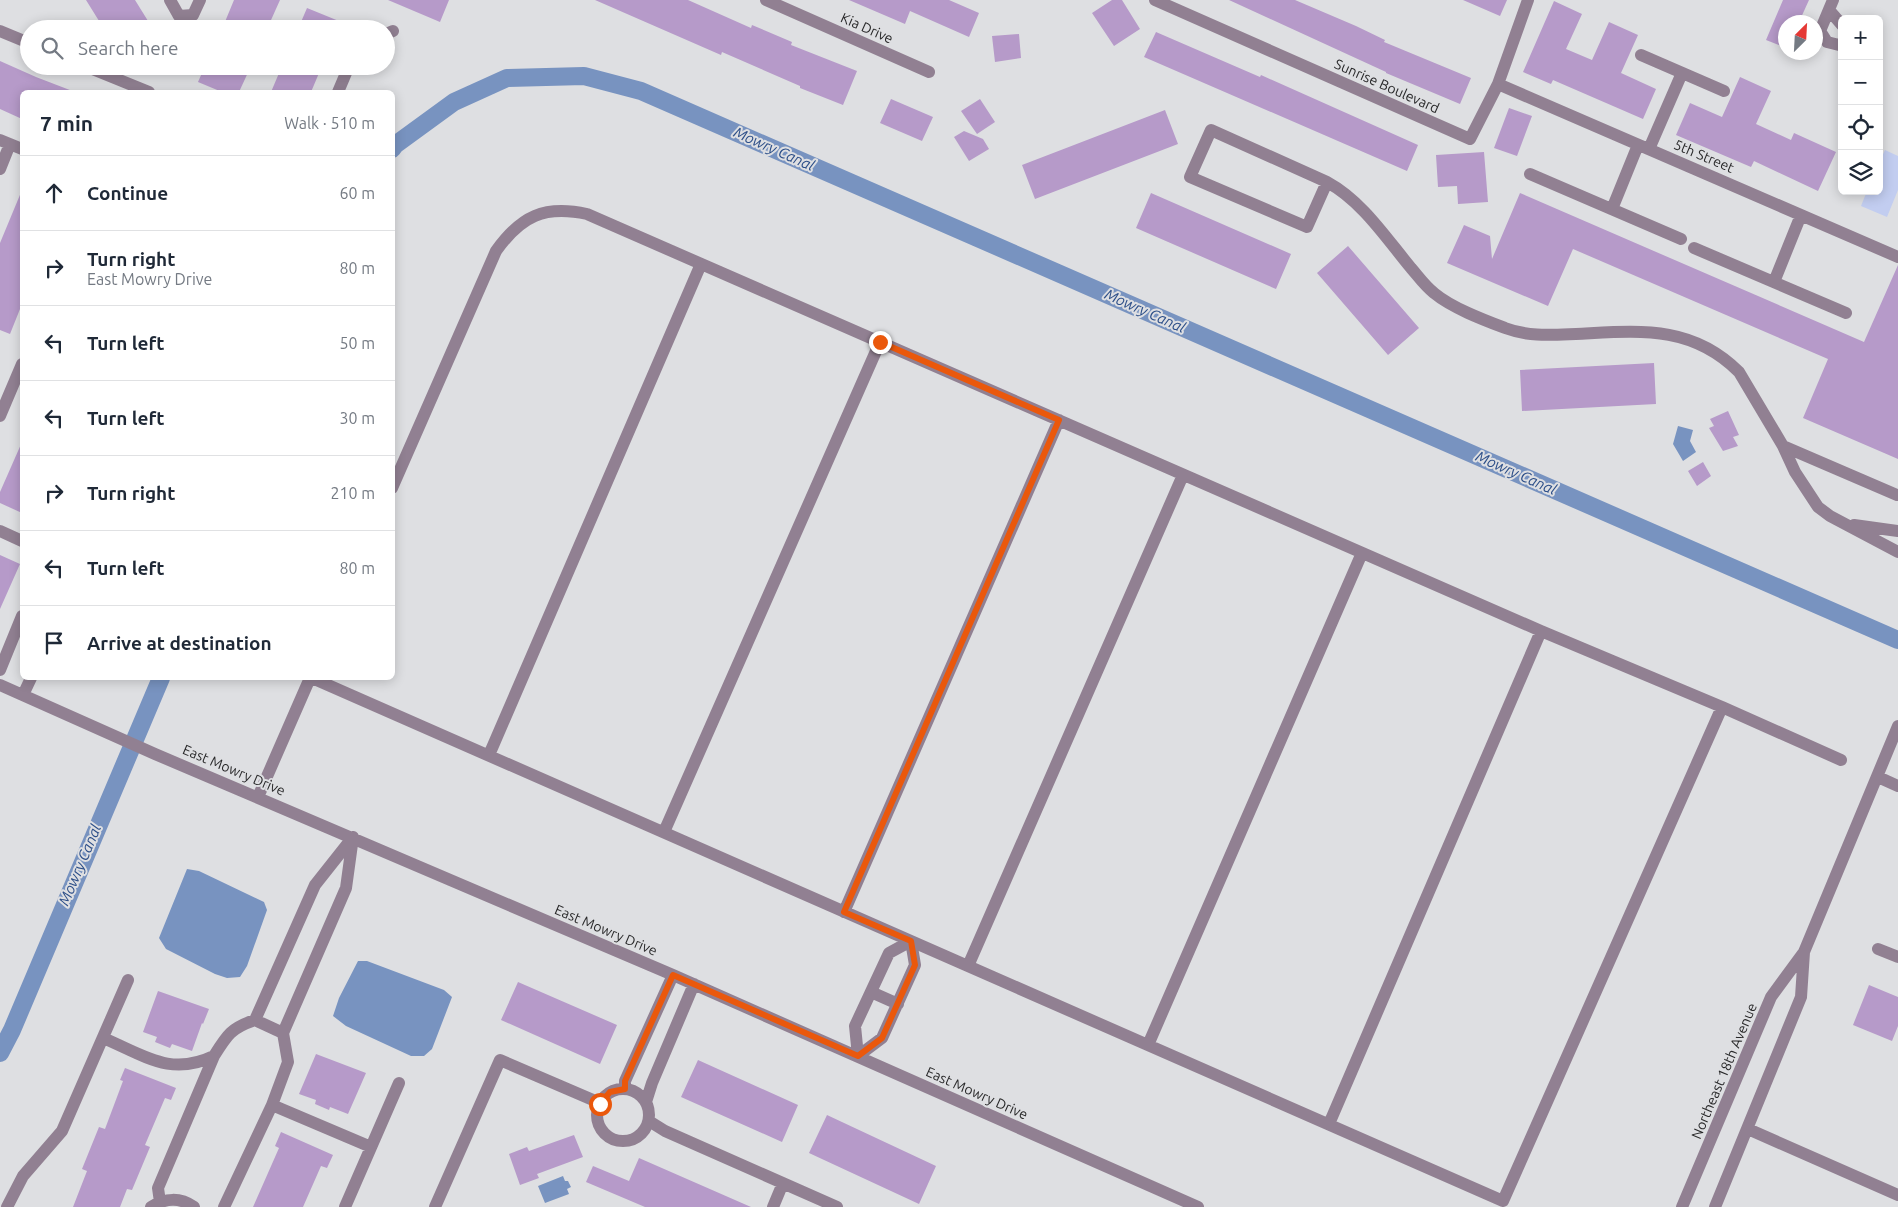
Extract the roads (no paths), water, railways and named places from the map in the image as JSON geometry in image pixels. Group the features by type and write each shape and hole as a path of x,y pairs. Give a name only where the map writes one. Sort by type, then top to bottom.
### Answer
{"street":[{"path":"170,0 179,16 193,16 200,0"},
{"name":"Kia Drive","path":"766,0 929,72"},
{"name":"Sunrise Boulevard","path":"1155,0 1470,139 1498,84 1528,0"},
{"path":"1831,5 1838,18"},
{"path":"1831,5 1820,31 1827,42 1838,45"},
{"path":"0,31 20,39"},
{"path":"1641,55 1724,92"},
{"path":"1612,209 1682,73"},
{"path":"107,75 144,90"},
{"path":"339,90 345,75"},
{"name":"5th Street","path":"1498,84 1898,257"},
{"path":"1328,182 1307,227 1190,177 1211,130 1328,182 1338,187 1359,206 1435,294 1452,304 1505,328 1540,336 1619,332 1666,333 1695,342 1730,363 1739,372 1783,446 1795,472 1818,507 1830,516 1898,552"},
{"path":"0,168 5,142 20,149"},
{"path":"1530,174 1681,239"},
{"path":"395,481 496,251 508,234 525,220 548,212 567,210 587,214 1841,760"},
{"path":"1774,282 1801,215"},
{"path":"1694,248 1846,313"},
{"path":"489,755 701,264"},
{"path":"664,832 880,342"},
{"path":"0,416 20,369"},
{"path":"844,912 1059,420"},
{"path":"1783,446 1897,495"},
{"path":"968,966 1183,475"},
{"path":"1846,524 1898,531"},
{"path":"0,531 20,540"},
{"path":"1148,1045 1362,553"},
{"path":"0,670 20,621"},
{"path":"1328,1124 1541,631"},
{"path":"0,635 12,640"},
{"path":"23,695 30,680"},
{"path":"258,797 310,680"},
{"path":"316,680 1328,1124 1502,1204 1722,707"},
{"name":"East Mowry Drive","path":"0,685 155,754 694,984 1198,1207"},
{"name":"Northeast 18th Avenue","path":"1682,1207 1771,997 1804,952 1898,726"},
{"path":"1878,777 1898,786"},
{"path":"255,1020 316,885 353,837"},
{"path":"224,1207 272,1105 288,1062 283,1034 346,888 353,837"},
{"path":"911,941 915,965 898,1004 882,1038 858,1056 854,1026 889,953 911,941"},
{"path":"1878,949 1898,957"},
{"name":"Northeast 18th Avenue","path":"1715,1207 1801,997 1804,952"},
{"path":"625,1089 625,1081 673,975"},
{"path":"7,1207 23,1176 62,1131 128,980"},
{"path":"646,1102 652,1083 694,984"},
{"path":"870,992 898,1004"},
{"path":"194,1207 182,1200 170,1200 155,1204 158,1188 214,1056 224,1040 238,1026 255,1020 283,1034"},
{"path":"103,1038 166,1065 198,1063 214,1056"},
{"path":"435,1207 500,1060 600,1104"},
{"path":"345,1207 399,1083"},
{"path":"625,1089 633,1091 646,1102 649,1111 649,1121 639,1136 632,1140 623,1141 607,1135 598,1120 597,1112 600,1104 610,1092 625,1089"},
{"path":"272,1105 371,1147"},
{"path":"649,1121 665,1131 837,1207"},
{"path":"1748,1129 1898,1195"},
{"path":"773,1207 783,1183"}],"waterway":[{"name":"Mowry Canal","path":"395,145 454,102 507,78 584,76 641,91 1898,640"},
{"name":"Mowry Canal","path":"0,1053 12,1030 160,680"}]}
